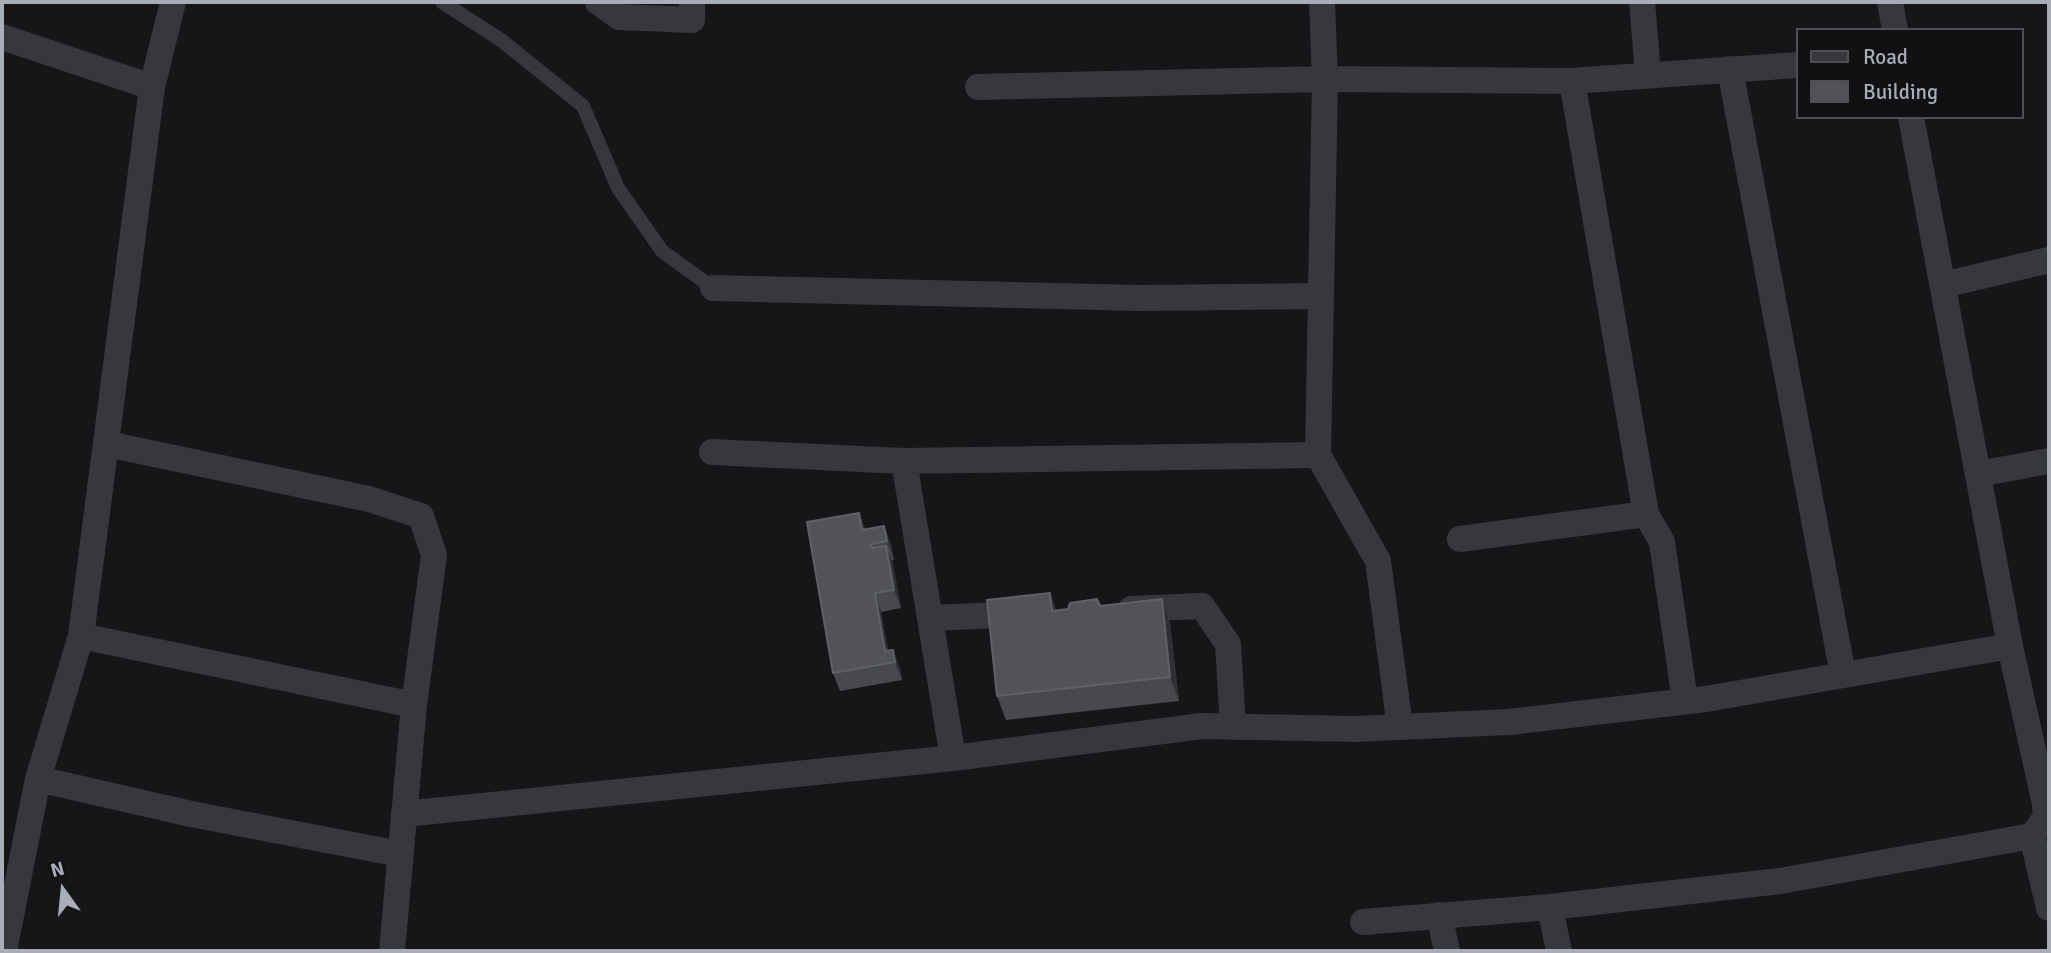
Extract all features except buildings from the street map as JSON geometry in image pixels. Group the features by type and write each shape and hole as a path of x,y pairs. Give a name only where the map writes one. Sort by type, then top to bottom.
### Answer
{"street":[{"path":"4,951 38,779 81,636 152,87 173,2"},
{"path":"598,2 620,17 692,20 692,2"},
{"path":"1322,2 1325,79 1318,455 1378,561 1399,727"},
{"path":"1642,2 1648,75"},
{"path":"1890,2 1895,28"},
{"path":"3,42 152,87"},
{"path":"978,87 1325,79 1572,81 1796,65"},
{"path":"1730,69 1843,675"},
{"path":"1572,81 1646,514 1662,542 1685,701"},
{"path":"1363,922 1550,907 1780,881 2032,836 2046,817 2047,803 2010,646 1911,119"},
{"path":"1943,285 2049,260"},
{"path":"713,288 1142,298 1321,296"},
{"path":"107,444 369,499 421,516 434,555 414,705 393,951"},
{"path":"712,452 904,461 1318,455"},
{"path":"1978,474 2049,460"},
{"path":"904,461 953,758"},
{"path":"1460,539 1646,514"},
{"path":"1107,610 1202,606 1228,644 1233,727"},
{"path":"930,618 1052,613"},
{"path":"81,636 414,705"},
{"path":"404,814 953,758 1202,726 1399,727 1509,722 1685,701 2010,646"},
{"path":"38,779 191,814 400,854"},
{"path":"2032,836 2049,908"},
{"path":"1550,907 1559,951"},
{"path":"1439,915 1447,951"}],"lane":[{"path":"442,2 501,40 583,106 618,188 663,251 713,288"}]}
